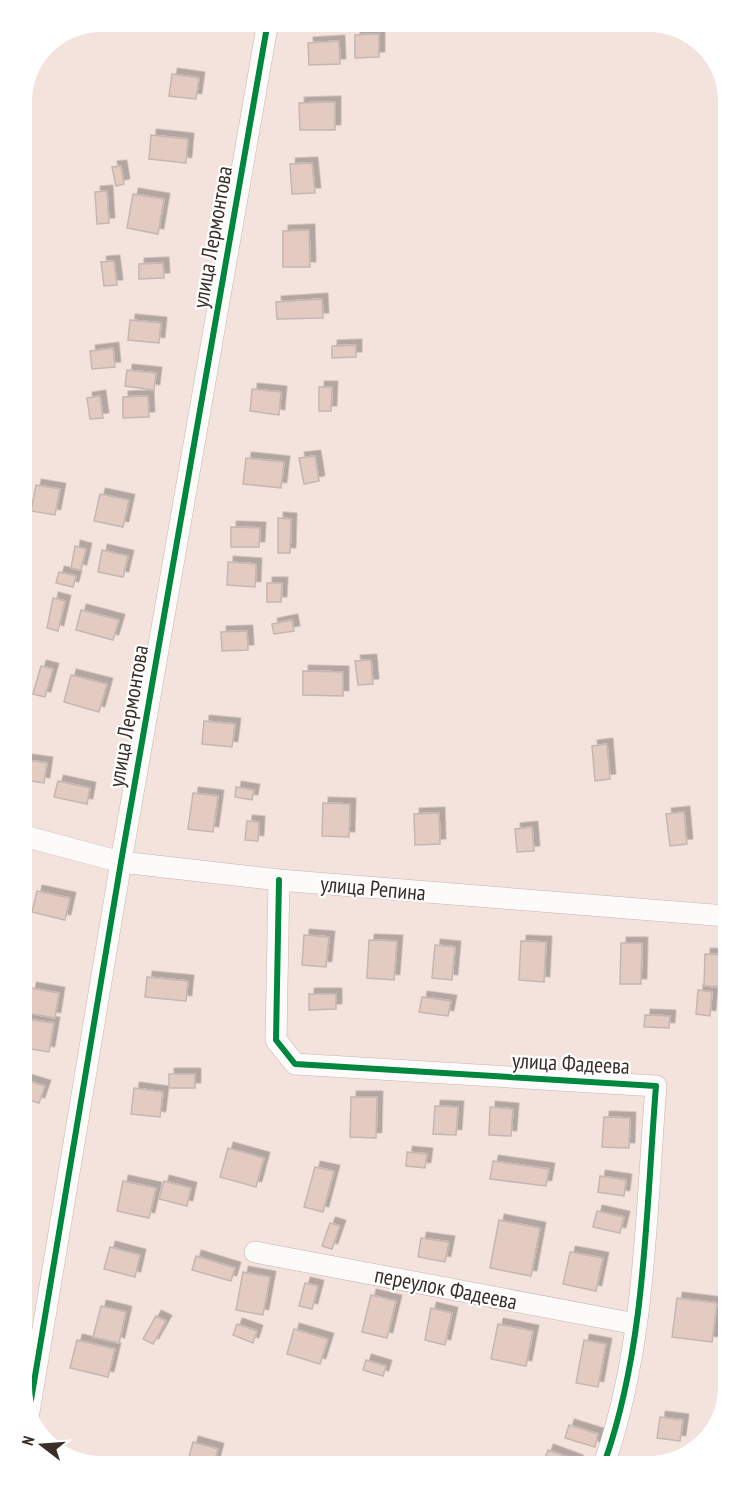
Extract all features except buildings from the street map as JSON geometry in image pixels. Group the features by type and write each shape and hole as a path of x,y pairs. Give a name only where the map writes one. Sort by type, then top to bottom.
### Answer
{"street":[{"name":"улица Лермонтова","path":"32,1392 121,862 266,32"},
{"name":"улица Репина","path":"32,838 121,862 279,880 718,915"},
{"name":"улица Фадеева","path":"279,880 276,1040 295,1064 656,1086 636,1324 621,1416 607,1456"},
{"name":"переулок Фадеева","path":"255,1252 636,1324"}],"cycle path":[{"path":"32,1392 121,862 266,32"},
{"path":"279,880 276,1040 295,1064 656,1086 637,1323 619,1416 607,1456"}]}
